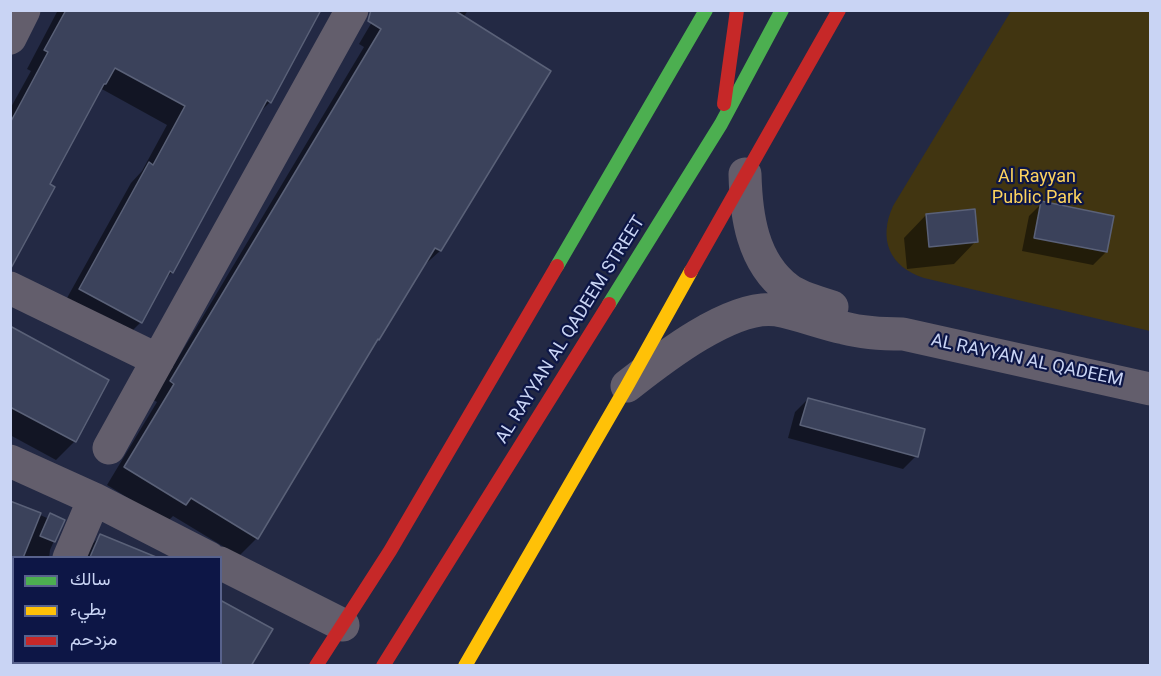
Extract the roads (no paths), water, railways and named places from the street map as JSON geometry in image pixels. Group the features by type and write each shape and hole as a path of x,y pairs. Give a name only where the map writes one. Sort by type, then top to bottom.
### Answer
{"street":[{"path":"10,38 24,10"},
{"path":"109,448 352,10"},
{"path":"316,666 390,551 706,10"},
{"path":"721,124 737,10"},
{"name":"AL RAYYAN AL QADEEM STREET","path":"383,666 721,124 782,10"},
{"path":"465,666 627,386 839,10"},
{"name":"AL RAYYAN AL QADEEM","path":"745,174 746,207 753,240 768,269 788,289 802,297 866,318 903,334"},
{"path":"10,288 158,360"},
{"name":"AL RAYYAN AL QADEEM","path":"627,386 663,358 702,334 743,314 761,310 776,310 863,332 903,334 1150,389"},
{"path":"10,461 94,499 205,556"},
{"path":"70,556 94,499"},
{"path":"222,564 343,625"}],"park label":[{"name":"Al Rayyan Public Park","path":"1037,187"}]}
